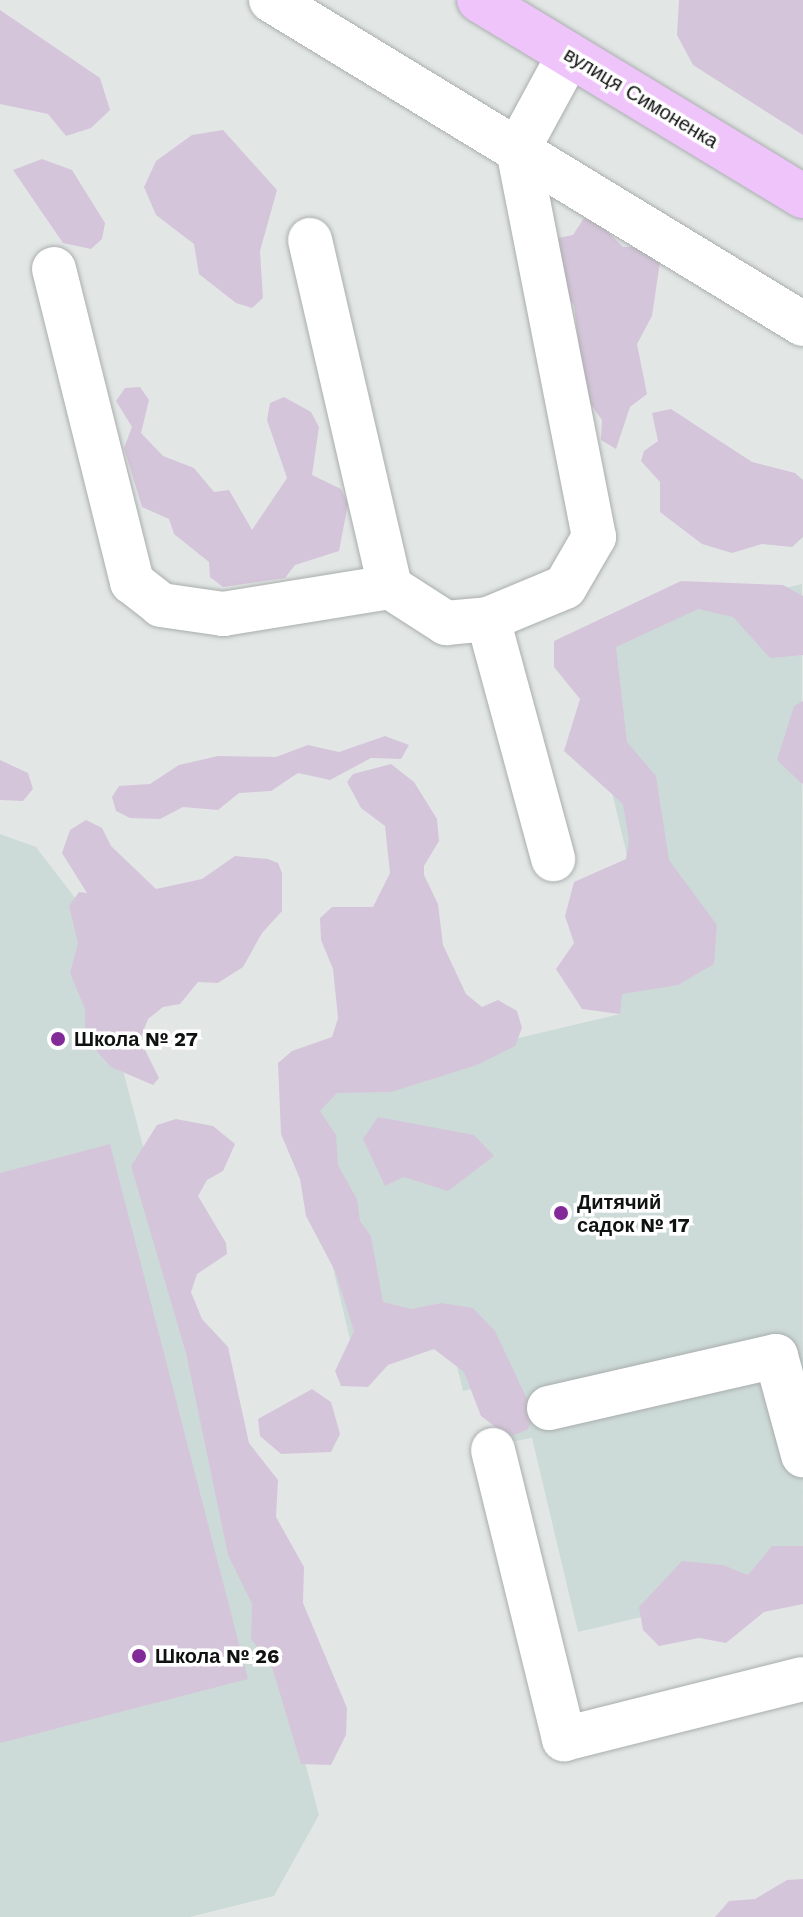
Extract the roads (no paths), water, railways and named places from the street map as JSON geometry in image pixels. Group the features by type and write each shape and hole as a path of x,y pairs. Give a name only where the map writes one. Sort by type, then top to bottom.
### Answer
{"main road":[{"name":"вулиця Симоненка","path":"479,0 803,196"}],"lane":[{"path":"271,0 803,324"},
{"path":"54,269 132,582 161,605 223,614 390,587 446,623 488,619 565,587 594,537 518,149 569,55"},
{"path":"310,240 390,587"},
{"path":"488,619 553,859"},
{"path":"549,1408 776,1356 803,1455"},
{"path":"493,1450 564,1739 803,1679"}],"place":[{"name":"Школа № 27","path":"58,1039"},
{"name":"Дитячий садок № 17","path":"561,1213"},
{"name":"Школа № 26","path":"139,1656"}]}
